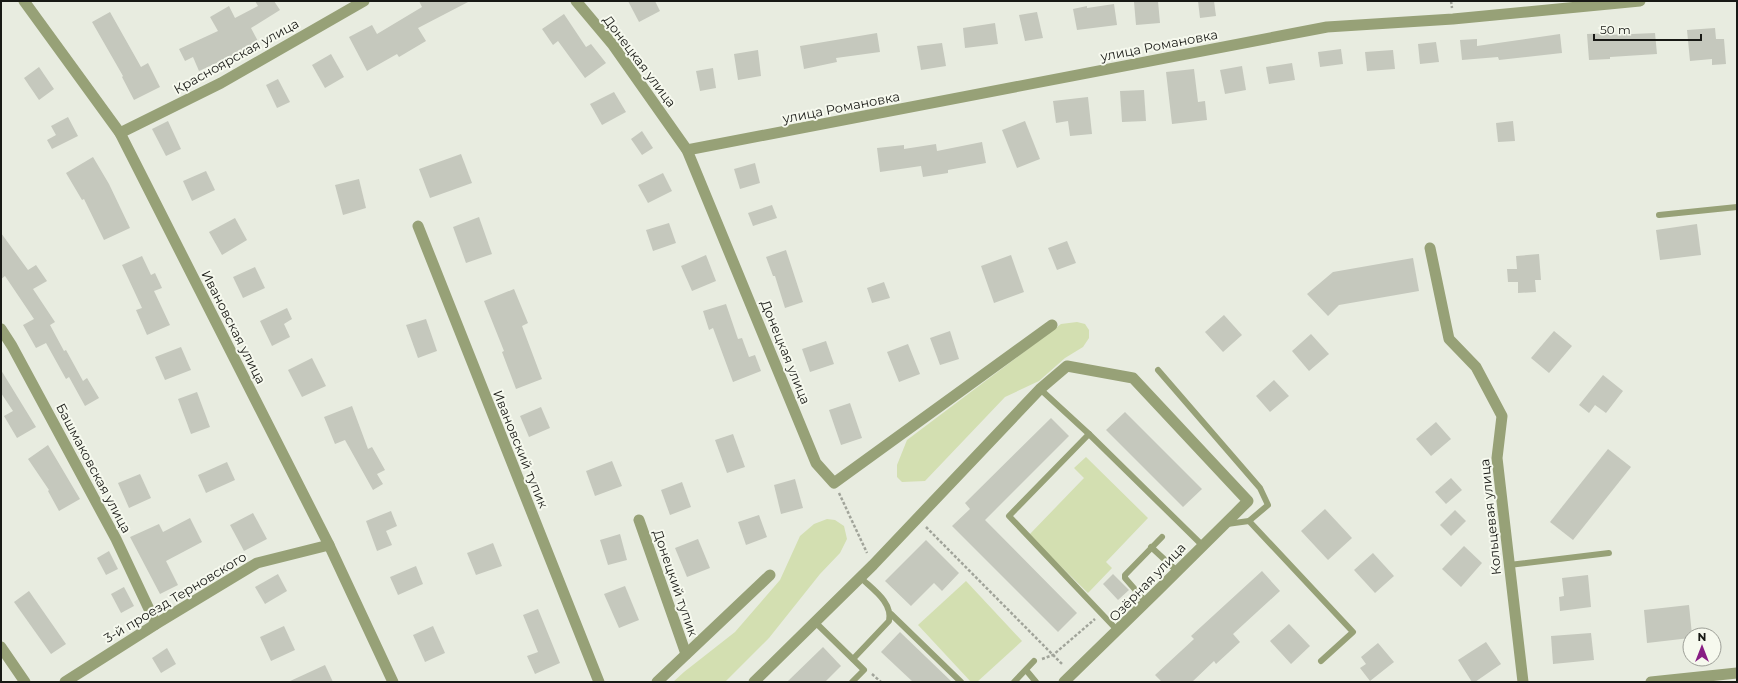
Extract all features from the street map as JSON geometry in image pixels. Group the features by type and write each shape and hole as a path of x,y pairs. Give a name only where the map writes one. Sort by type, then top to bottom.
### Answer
{"street":[{"name":"Ивановская улица","path":"24,1 120,133 330,545 393,682"},
{"name":"Красноярская улица","path":"120,133 221,83 364,1"},
{"name":"Донецкая улица","path":"576,1 612,45 688,150 816,463 834,483"},
{"name":"улица Романовка","path":"688,150 1327,27 1453,19 1640,1"},
{"name":"Ивановский тупик","path":"418,226 599,682"},
{"name":"Кольцевая улица","path":"1430,248 1450,339 1476,367 1502,416 1497,458 1523,682"},
{"path":"834,483 1052,326"},
{"name":"Башмаковская улица","path":"1,329 16,353 116,539 156,624"},
{"name":"Озёрная улица","path":"1040,389 1067,366 1132,378 1248,501 1202,545 1118,631 1068,678"},
{"path":"754,682 873,565 1040,389"},
{"name":"Донецкий тупик","path":"639,520 686,654"},
{"name":"3-й проезд Терновского","path":"65,682 156,624 257,563 330,545"},
{"path":"657,682 770,575"},
{"path":"1,647 25,682"},
{"path":"1651,682 1737,673"}],"lane":[{"path":"1660,215 1737,207"},
{"path":"1158,370 1260,488 1268,505 1249,521 1225,524"},
{"path":"1040,389 1089,434 1202,545"},
{"path":"1089,434 1009,516 1118,631"},
{"path":"1249,521 1353,632 1321,661"},
{"path":"1146,602 1125,578 1125,575 1162,537"},
{"path":"1151,547 1177,571"},
{"path":"1509,565 1610,553"},
{"path":"853,659 890,621 891,614 889,606 860,577"},
{"path":"891,614 961,682"},
{"path":"815,622 864,670 852,682"},
{"path":"1014,682 1034,662"},
{"path":"1026,670 1036,682"}],"path":[{"path":"834,483 873,565"},
{"path":"917,518 1053,655 1068,678"},
{"path":"1034,662 1053,655 1102,614"}],"green space":[{"path":"1077,322 1085,324 1089,330 1089,338 1083,347 1065,358 1039,381 1005,397 925,481 902,482 897,477 897,465 907,440 1061,324"},
{"path":"1086,457 1148,518 1106,562 1112,568 1088,593 1029,535 1084,478 1074,468"},
{"path":"827,519 835,520 844,526 847,539 840,553 820,574 769,638 725,682 673,682 735,632 780,580 800,536 814,524"},
{"path":"966,581 1022,641 977,682 971,682 918,625"}],"building":[{"path":"255,1 274,1 280,10 251,28 259,43 237,55 236,54 199,71 193,57 185,61 179,49 218,31 210,17 229,6 235,18 258,6"},
{"path":"419,1 470,1 418,28 426,41 399,57 397,54 367,71 349,37 372,25 377,34 422,7"},
{"path":"628,1 655,1 660,11 639,22"},
{"path":"1158,1 1160,23 1136,25 1134,2"},
{"path":"1198,1 1214,1 1216,16 1200,18"},
{"path":"1114,4 1117,25 1077,30 1073,9 1087,6 1087,8"},
{"path":"110,12 141,67 148,63 160,87 134,100 122,77 123,76 92,22"},
{"path":"1037,12 1043,38 1025,41 1019,15"},
{"path":"564,14 586,47 591,44 606,63 585,78 558,41 553,45 542,29"},
{"path":"995,23 998,44 965,48 963,28"},
{"path":"1715,28 1716,39 1724,39 1726,64 1712,65 1712,59 1690,61 1687,30"},
{"path":"877,33 880,52 836,58 837,62 804,69 800,46"},
{"path":"1609,33 1609,35 1655,33 1657,54 1589,60 1587,34"},
{"path":"1560,34 1562,53 1499,60 1498,57 1462,60 1460,40 1477,39 1477,46"},
{"path":"1436,42 1439,62 1420,64 1418,44"},
{"path":"942,43 946,66 921,70 917,46"},
{"path":"1341,49 1343,64 1320,67 1318,52"},
{"path":"758,50 761,76 738,80 734,54"},
{"path":"1393,50 1395,69 1367,71 1365,52"},
{"path":"331,54 344,77 325,88 312,65"},
{"path":"1292,63 1295,80 1269,84 1266,67"},
{"path":"1242,66 1246,90 1225,94 1220,70"},
{"path":"39,67 54,89 39,100 24,78"},
{"path":"713,68 716,88 700,91 696,71"},
{"path":"1194,69 1198,102 1205,101 1207,120 1172,124 1166,72"},
{"path":"278,79 290,102 277,108 266,85"},
{"path":"1144,90 1146,121 1122,122 1120,91"},
{"path":"614,92 626,112 602,125 590,104"},
{"path":"1088,97 1092,134 1070,136 1068,121 1056,123 1053,101"},
{"path":"68,117 78,136 52,149 47,140 56,135 51,126"},
{"path":"168,121 181,149 166,156 152,129"},
{"path":"1025,121 1040,159 1017,168 1002,130"},
{"path":"1513,121 1515,141 1498,142 1496,123"},
{"path":"642,131 653,148 642,155 631,139"},
{"path":"982,142 986,163 948,170 948,173 923,177 921,166 880,172 877,148 904,145 904,149 936,144 937,151"},
{"path":"461,154 472,183 430,198 419,169"},
{"path":"93,157 109,184 130,228 104,240 84,199 82,200 66,173"},
{"path":"755,163 760,183 740,189 734,169"},
{"path":"206,171 215,190 192,201 183,181"},
{"path":"663,173 672,191 648,203 638,185"},
{"path":"359,179 366,208 343,215 335,185"},
{"path":"772,205 777,218 753,226 748,213"},
{"path":"479,217 492,254 466,263 453,227"},
{"path":"235,218 247,240 222,255 209,232"},
{"path":"669,223 676,243 653,251 646,230"},
{"path":"1697,224 1701,255 1660,260 1656,230"},
{"path":"1,233 28,270 36,265 47,281 33,289 55,322 50,325 64,351 66,350 83,381 87,378 99,398 85,406 69,377 66,379 46,343 36,348 23,325 34,319 5,276 1,279"},
{"path":"1067,241 1076,263 1057,270 1048,248"},
{"path":"786,250 803,302 785,308 775,276 773,276 766,257"},
{"path":"1539,254 1541,280 1535,280 1536,292 1518,293 1518,282 1508,282 1507,269 1517,269 1516,256"},
{"path":"706,255 716,281 692,291 681,266"},
{"path":"1011,255 1024,292 994,303 981,266"},
{"path":"142,256 151,275 155,273 162,288 154,291 170,325 147,335 136,310 142,308 122,265"},
{"path":"1413,258 1419,291 1339,305 1328,316 1307,294 1333,272"},
{"path":"255,267 265,288 243,298 233,277"},
{"path":"884,282 890,298 872,303 867,288"},
{"path":"514,289 528,323 522,326 542,379 516,389 502,352 504,351 484,301"},
{"path":"726,304 738,339 742,338 749,357 755,355 761,371 733,382 713,328 709,330 703,311"},
{"path":"287,308 292,319 284,324 290,337 272,346 260,321"},
{"path":"1224,315 1242,335 1223,352 1205,332"},
{"path":"426,319 437,351 418,358 406,325"},
{"path":"950,331 959,359 940,365 930,338"},
{"path":"1554,331 1572,346 1549,373 1531,358"},
{"path":"1311,334 1329,354 1309,371 1292,351"},
{"path":"826,341 834,364 810,372 802,349"},
{"path":"908,344 920,374 899,382 887,352"},
{"path":"181,347 191,370 165,380 155,357"},
{"path":"312,358 326,386 302,397 288,370"},
{"path":"1,370 36,427 17,438 4,416 13,411 1,393"},
{"path":"1603,375 1623,391 1606,413 1595,405 1589,413 1579,405"},
{"path":"1274,380 1289,396 1270,412 1256,396"},
{"path":"197,392 210,427 191,434 178,399"},
{"path":"850,403 862,438 841,445 829,410"},
{"path":"352,406 368,449 372,447 385,470 377,474 383,484 373,490 345,440 335,444 324,417"},
{"path":"541,407 550,428 529,437 520,416"},
{"path":"1125,412 1202,489 1183,507 1106,430"},
{"path":"1051,418 1069,436 985,520 1077,613 1058,632 952,526 970,509 965,503"},
{"path":"1436,422 1451,439 1431,456 1416,439"},
{"path":"733,434 745,467 727,473 715,440"},
{"path":"48,445 80,499 59,511 48,491 49,490 28,459"},
{"path":"1608,449 1631,467 1573,540 1550,522"},
{"path":"612,461 622,486 595,496 586,471"},
{"path":"227,462 235,480 206,493 198,475"},
{"path":"140,474 151,498 129,508 118,483"},
{"path":"1451,478 1462,490 1446,504 1435,492"},
{"path":"795,479 803,508 781,514 774,485"},
{"path":"682,482 691,507 670,515 661,490"},
{"path":"1325,509 1352,538 1328,560 1301,531"},
{"path":"1455,510 1466,521 1451,536 1440,525"},
{"path":"391,511 397,526 386,531 392,545 377,551 366,521"},
{"path":"253,513 267,539 244,551 230,525"},
{"path":"759,515 767,537 746,545 738,522"},
{"path":"190,518 202,542 166,561 178,585 160,594 130,537 159,524 163,532"},
{"path":"620,534 627,560 608,565 600,540"},
{"path":"698,539 710,568 687,577 675,548"},
{"path":"926,540 959,573 942,591 934,583 911,606 885,581"},
{"path":"493,543 502,566 476,575 467,553"},
{"path":"1464,546 1482,563 1461,587 1442,569"},
{"path":"109,551 118,569 106,575 97,558"},
{"path":"1373,553 1394,576 1375,593 1354,570"},
{"path":"416,566 423,584 398,595 390,577"},
{"path":"1262,571 1280,591 1233,634 1240,642 1216,664 1214,661 1192,682 1162,682 1155,675 1194,639 1191,636"},
{"path":"278,574 287,591 265,604 255,587"},
{"path":"1113,574 1129,590 1118,600 1103,584"},
{"path":"1588,575 1591,607 1560,611 1559,597 1564,596 1562,578"},
{"path":"625,586 639,620 619,628 604,594"},
{"path":"124,587 134,606 121,613 111,594"},
{"path":"29,591 66,644 51,654 14,602"},
{"path":"1689,605 1691,627 1682,627 1682,639 1647,643 1644,610"},
{"path":"538,609 560,663 535,674 527,656 538,652 523,615"},
{"path":"1289,624 1310,646 1291,664 1270,641"},
{"path":"284,626 295,650 271,661 260,637"},
{"path":"433,626 445,653 425,662 413,635"},
{"path":"900,632 952,682 913,682 881,652"},
{"path":"1591,633 1594,660 1553,664 1551,636"},
{"path":"1486,642 1501,664 1475,682 1472,682 1458,660"},
{"path":"1378,643 1394,662 1370,681 1360,668 1366,664 1361,657"},
{"path":"823,647 841,666 825,682 787,682"},
{"path":"167,648 176,664 161,673 152,658"},
{"path":"325,665 333,682 288,682"}]}
